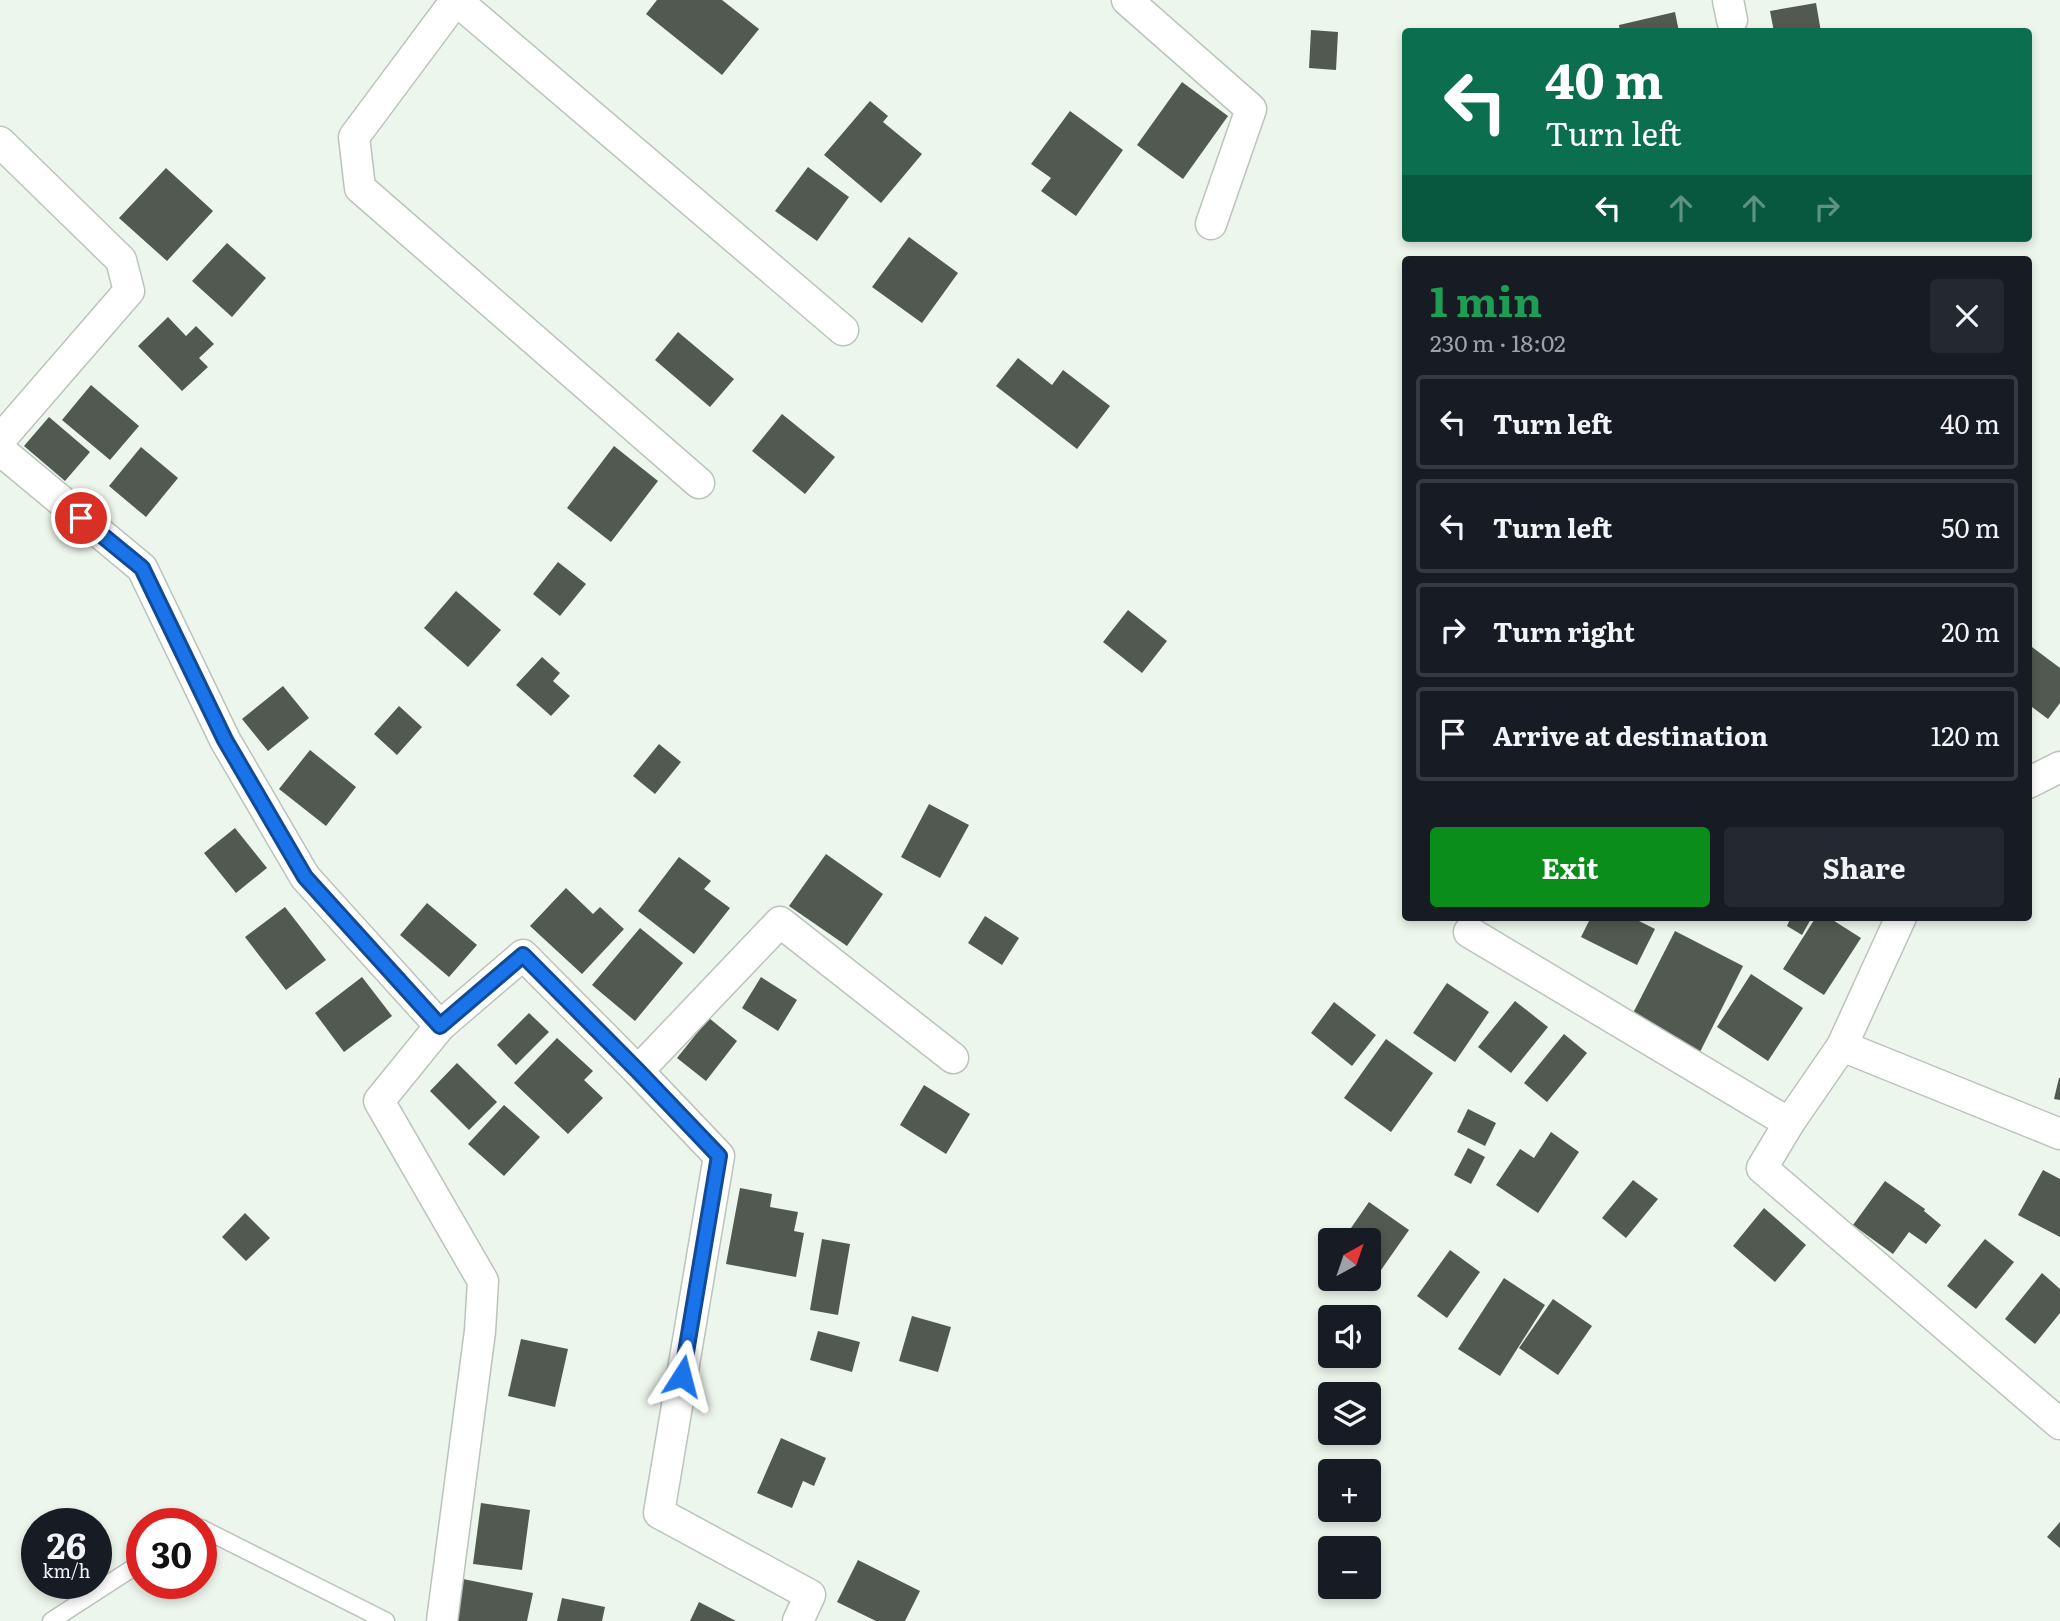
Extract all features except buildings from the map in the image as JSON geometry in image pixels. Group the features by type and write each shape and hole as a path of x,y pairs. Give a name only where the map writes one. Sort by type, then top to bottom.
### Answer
{"street":[{"path":"699,483 360,188 354,138 456,0 843,330"},
{"path":"1127,0 1251,109 1210,224"},
{"path":"0,142 121,260 129,291 0,440"},
{"path":"0,450 142,568 225,740 305,877 440,1026"},
{"path":"2032,781 2060,767"},
{"path":"1900,921 1842,1046 1762,1168 2060,1424"},
{"path":"638,1071 780,922 953,1058"},
{"path":"1469,932 1789,1123"},
{"path":"442,1621 480,1331 483,1281 379,1101 440,1026 523,955 719,1156 659,1513 810,1595 799,1621"},
{"path":"1842,1046 2060,1134"}],"lane":[{"path":"217,1536 386,1621"},
{"path":"51,1621 126,1572"}],"route":[{"path":"81,518 142,568 225,740 305,877 440,1026 523,955 719,1156 682,1376"}]}
